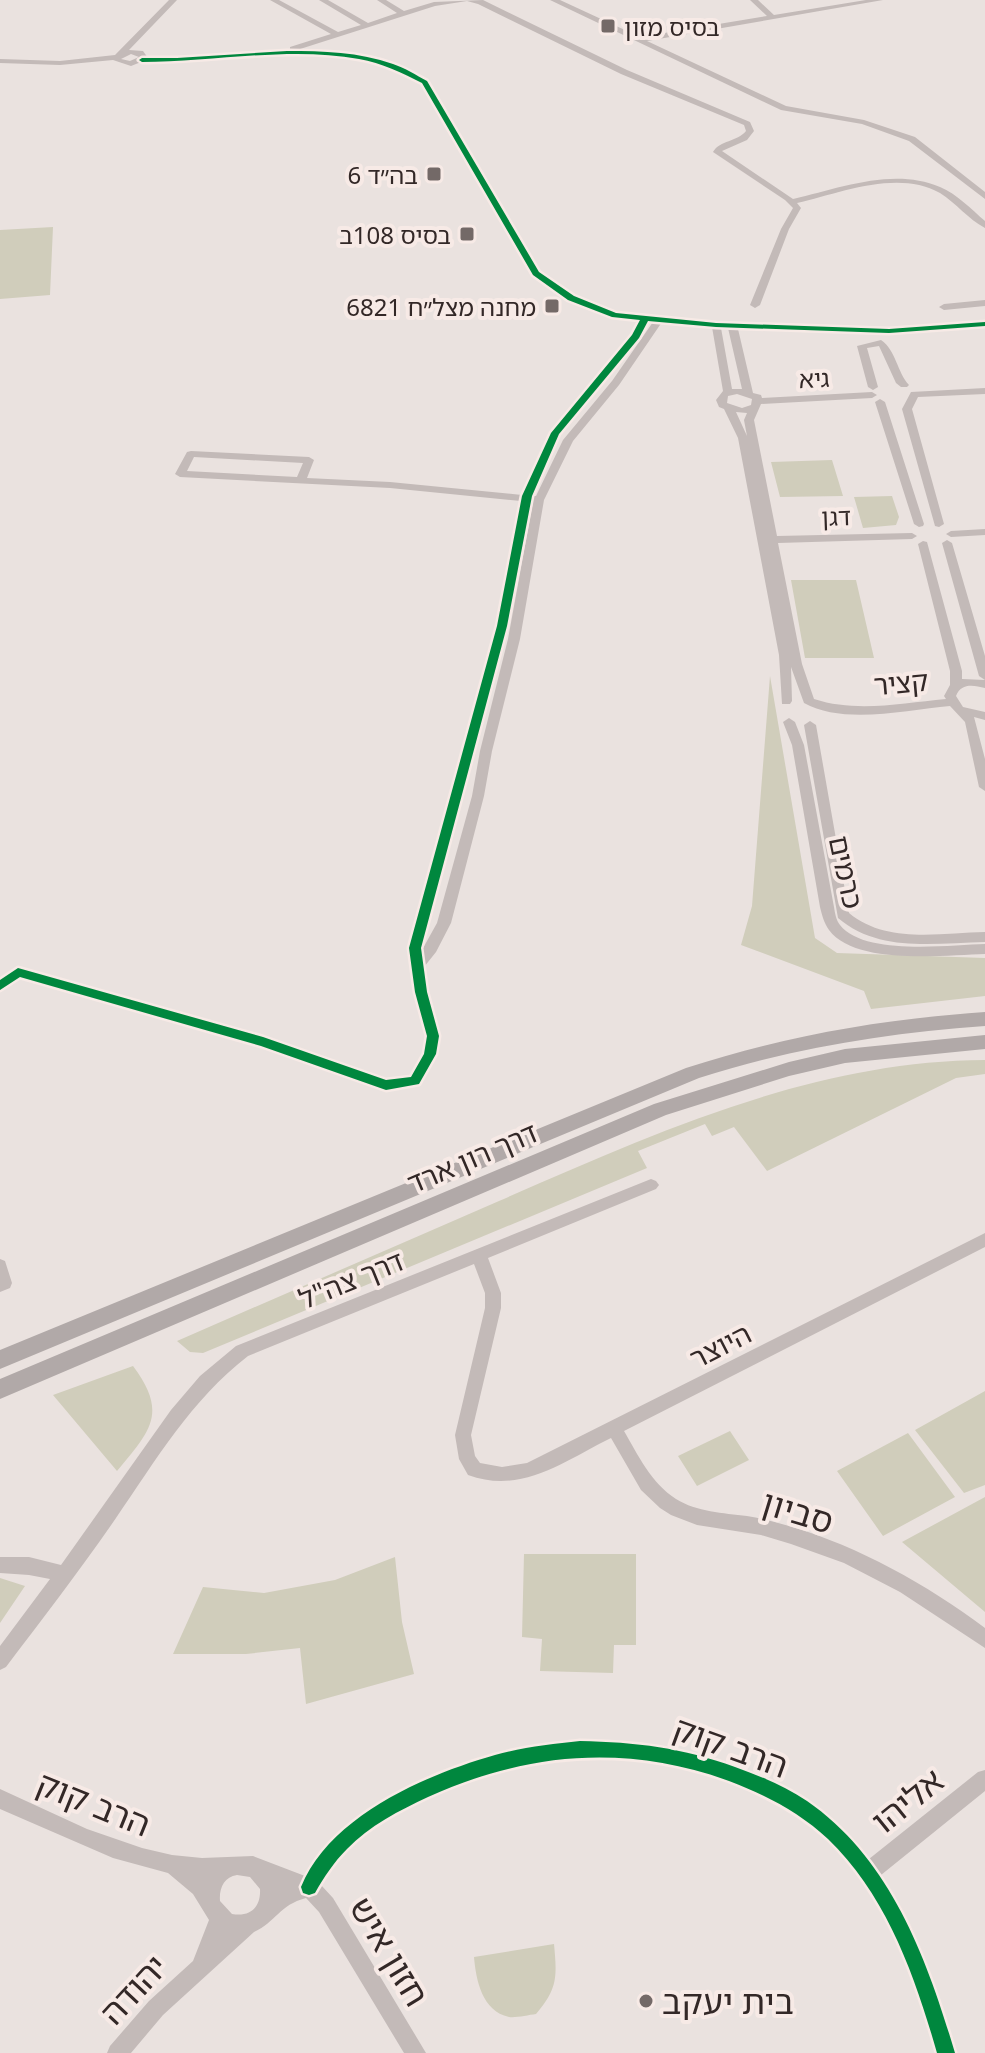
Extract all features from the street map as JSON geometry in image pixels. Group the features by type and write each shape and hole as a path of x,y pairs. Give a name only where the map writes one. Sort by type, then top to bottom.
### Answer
{"main road":[{"name":"דרך רון ארד","path":"0,1360 706,1068 747,1054 863,1030 984,1018"},
{"name":"דרך רון ארד","path":"0,1389 661,1109 789,1069 845,1056 978,1044"}],"street":[{"path":"0,61 88,61 119,57 173,0"},
{"path":"274,0 338,35"},
{"path":"323,0 369,26"},
{"path":"381,0 403,14"},
{"path":"273,55 369,26 433,2 464,0"},
{"path":"470,0 480,2 624,72 747,124 750,131 744,138 720,147 717,152 797,208 785,229 755,305"},
{"path":"554,0 784,108 864,122 904,135 925,147 985,196"},
{"path":"754,0 771,16"},
{"path":"637,40 879,0"},
{"path":"295,54 355,30"},
{"path":"137,40 141,56"},
{"path":"119,57 131,64 141,56 195,59 346,54 383,61 425,82 536,273 571,298 615,315 716,325 889,331 985,324"},
{"path":"791,202 894,180 914,181 937,188 985,225"},
{"path":"944,307 985,303"},
{"path":"0,986 18,972 263,1042 386,1085 415,1081 429,1058 434,1031 421,993 415,948 533,499 555,433 636,336 645,319"},
{"path":"417,966 444,923 478,796 514,639 533,499 568,440 616,383 659,320"},
{"path":"716,325 728,392"},
{"path":"732,325 748,392 756,405 749,420 768,540 785,655 786,701 783,711 789,722 799,727 811,724 815,713 796,664 768,540 743,438 729,409 721,400 728,392 748,392"},
{"path":"919,524 875,395 862,346 871,342 881,343 886,348 895,374 904,385 903,402 939,524 949,538 985,676"},
{"name":"גיא","path":"729,409 875,395 886,382 904,385"},
{"path":"875,395 903,402 985,391"},
{"path":"301,479 309,460 191,454 180,474 301,479 533,499"},
{"path":"939,524 919,524 912,529 912,536 923,544 933,546 949,538 985,532"},
{"name":"דגן","path":"768,540 912,536"},
{"path":"923,544 956,671 956,686"},
{"path":"985,684 968,682 951,690 951,702 971,722 985,787"},
{"path":"786,701 796,697 809,701"},
{"name":"קציר","path":"809,701 832,709 951,702"},
{"name":"קציר","path":"811,724 855,709"},
{"path":"965,713 985,716"},
{"name":"כרמים","path":"789,722 798,745 827,907 838,932 858,944 879,948 985,949"},
{"name":"כרמים","path":"811,724 843,915 859,929 879,937 985,937"},
{"name":"דרך צה\"ל","path":"0,1661 195,1391 242,1351 651,1185"},
{"name":"היוצר","path":"479,1256 493,1293 493,1308 463,1435 467,1459 474,1469 512,1476 530,1470 985,1240"},
{"path":"0,1266 4,1283 0,1285"},
{"name":"סביון","path":"614,1428 648,1487 677,1510 704,1518 761,1527 859,1562 907,1584 985,1639"},
{"path":"0,1565 29,1566 64,1574"},
{"name":"הרב קוק","path":"0,1799 125,1852 195,1868 243,1866 309,1887 341,1840 373,1818 445,1779 521,1756 617,1747 683,1757 776,1792 808,1811 869,1872 884,1896 923,1979 946,2053"},
{"name":"אליהו","path":"869,1872 985,1779"},
{"name":"הרב קוק","path":"165,1863 190,1877 215,1912"},
{"path":"243,1866 266,1880 269,1890 264,1911 247,1925 232,1926 215,1912 211,1896 218,1877 243,1866"},
{"name":"חזון איש","path":"264,1911 286,1893 309,1887 326,1905 416,2053"},
{"name":"יהודה","path":"196,1969 211,1944 215,1912"},
{"name":"יהודה","path":"117,2053 156,2008 247,1925"}],"shaded area":[{"path":"53,227 50,295 0,299 0,230"},
{"path":"832,460 843,496 780,497 771,462"},
{"path":"892,496 899,517 896,525 863,528 854,497"},
{"path":"791,580 856,580 874,658 805,658"},
{"path":"770,676 815,938 837,953 985,958 985,996 871,1009 864,991 741,945 752,906"},
{"path":"985,1060 985,1074 956,1078 767,1171 734,1127 712,1136 705,1124 638,1151 647,1168 203,1353 190,1352 177,1341 616,1150 736,1105 858,1073 921,1064"},
{"path":"133,1366 150,1396 151,1421 139,1444 117,1471 53,1395"},
{"path":"985,1391 985,1485 964,1493 915,1430"},
{"path":"730,1431 749,1460 697,1486 678,1456"},
{"path":"908,1433 955,1497 883,1536 837,1471"},
{"path":"985,1497 985,1612 902,1542"},
{"path":"524,1554 636,1554 636,1645 614,1645 613,1673 540,1671 542,1639 522,1637"},
{"path":"395,1557 402,1622 414,1674 306,1704 300,1648 246,1654 173,1654 203,1587 264,1593 335,1580"},
{"path":"0,1578 25,1586 0,1623"},
{"path":"554,1944 554,1982 549,1997 536,2014 509,2017 492,2008 479,1985 474,1957"}],"cycle path":[{"path":"142,60 324,53 359,57 393,66 425,82 536,273 571,298 615,315 716,325 889,331 985,324"},
{"path":"0,986 18,972 263,1042 386,1085 415,1081 430,1054 433,1036 421,992 415,948 502,626 527,496 555,433 636,336 645,319"},
{"path":"309,1887 331,1854 367,1822 416,1794 497,1762 538,1753 580,1749 665,1755 707,1765 748,1780 793,1802 834,1834 858,1860 879,1889 912,1952 946,2053"}],"place":[{"name":"בסיס מזון","path":"608,26"},
{"name":"בה״ד 6","path":"434,174"},
{"name":"בסיס 108ב","path":"467,234"},
{"name":"מחנה מצל״ח 6821","path":"552,306"},
{"name":"בית יעקב","path":"646,2001"}]}
